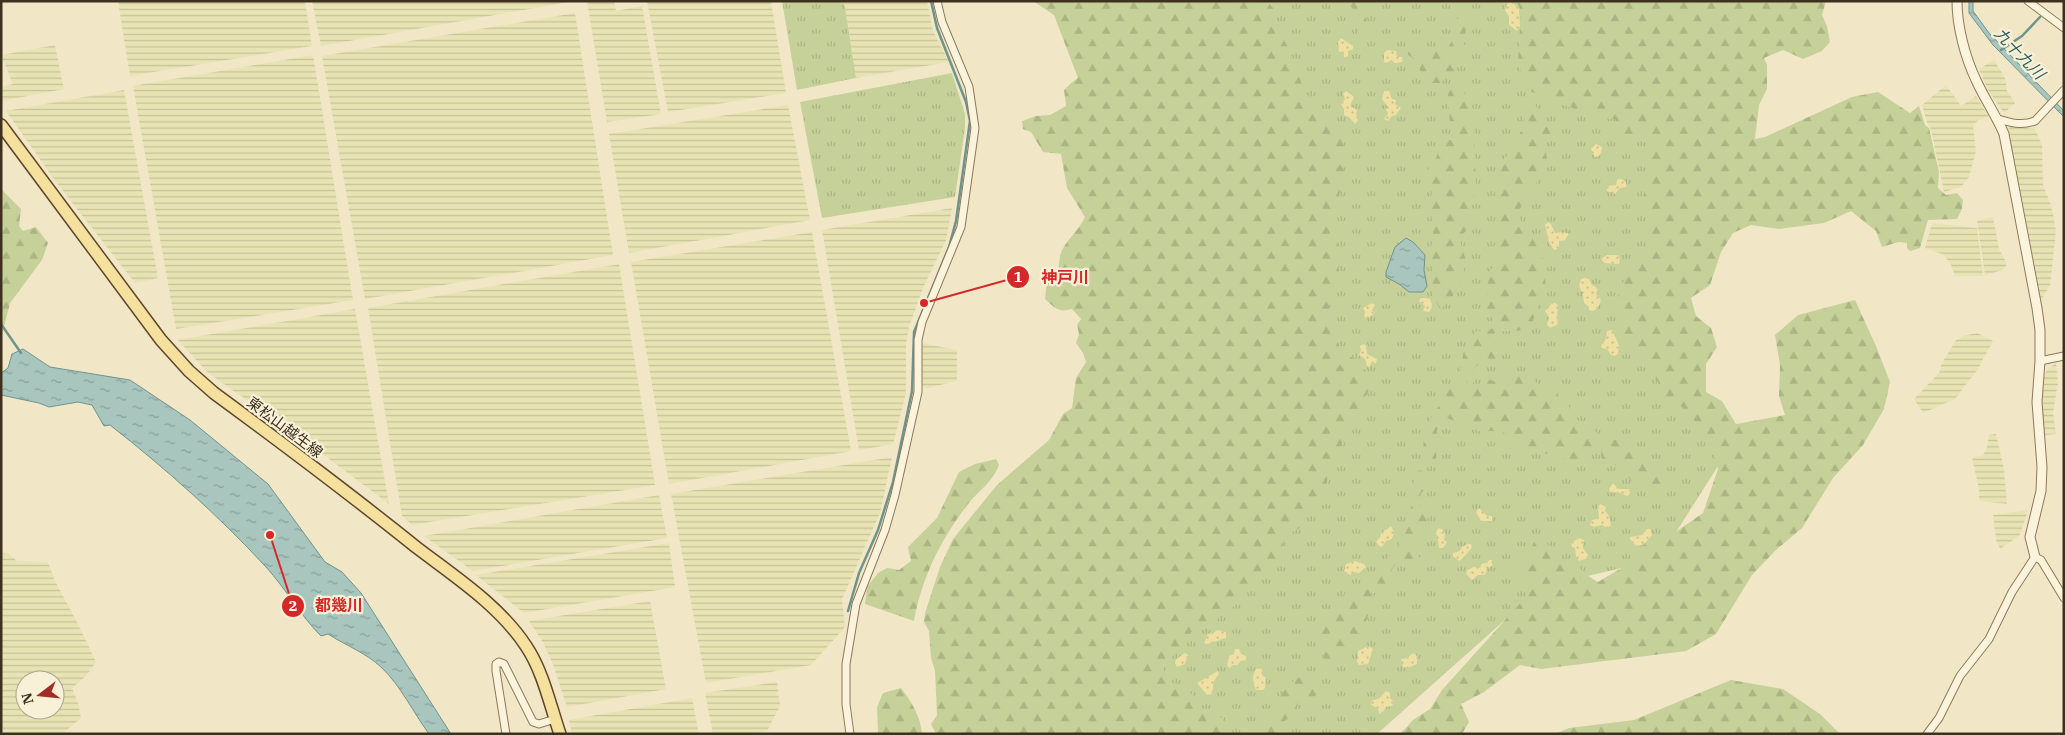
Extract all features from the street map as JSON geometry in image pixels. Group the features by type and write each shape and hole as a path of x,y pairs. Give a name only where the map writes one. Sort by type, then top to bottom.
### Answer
{"main road":[{"name":"東松山越生線","path":"1,125 161,340 189,371 214,393 394,528 512,628 534,660 560,734"}],"street":[{"path":"850,734 846,704 846,664 856,604 885,530 896,495 918,392 918,340 922,322 961,227 976,124 969,87 942,22 937,1"},
{"path":"1927,734 1939,718 1960,676 1989,639 2012,592 2035,557 2030,536 2041,491 2042,467 2037,402 2040,361 2037,308 2007,150 1998,119 1971,68 1959,20 1957,1"},
{"path":"2028,1 2064,28"},
{"path":"1998,119 2015,124 2028,124 2034,121 2064,90"},
{"path":"2040,361 2064,356"},
{"path":"2035,557 2041,560 2064,598"},
{"path":"506,734 496,670 496,664 499,662 503,662 513,678 533,722 539,724 555,719"}],"shaded area":[{"path":"118,1 305,1 312,46 130,76"},
{"path":"312,1 567,1 568,2 321,46"},
{"path":"587,1 614,1 616,11 642,6 661,114 607,122"},
{"path":"647,1 771,1 786,93 668,112"},
{"path":"844,1 927,1 933,31 949,62 856,78"},
{"path":"575,13 613,255 365,299 322,56"},
{"path":"55,45 64,89 1,101 1,87 13,84 1,55"},
{"path":"313,55 353,300 176,329 133,86"},
{"path":"1994,60 2005,78 2007,91 2015,103 2004,113 1988,90 1979,69"},
{"path":"1946,85 1961,106 1976,96 1989,117 1979,120 1973,125 1976,151 1969,177 1961,187 1944,192 1931,129 1922,105"},
{"path":"124,90 158,278 135,283 56,182 6,111"},
{"path":"788,105 810,220 629,253 609,134"},
{"path":"2011,126 2035,129 2042,145 2043,185 2051,205 2056,230 2050,286 2041,300 2008,129"},
{"path":"952,208 946,240 923,288 909,327 906,344 906,393 893,444 859,450 822,230"},
{"path":"1993,217 1999,249 2006,262 2006,266 2003,270 1985,275 1977,221"},
{"path":"1932,223 1977,228 1983,276 1955,276 1951,265 1944,255 1925,248"},
{"path":"812,232 851,451 669,484 631,262"},
{"path":"619,264 655,485 412,525 402,516 368,308"},
{"path":"355,309 389,504 308,443 207,372 178,340"},
{"path":"1977,333 1993,341 1978,369 1955,399 1923,413 1914,399 1939,373 1942,363 1956,340 1963,336"},
{"path":"922,343 957,350 957,381 927,388 922,387"},
{"path":"2056,363 2058,382 2053,413 2056,434 2044,435 2042,402 2044,377 2046,371"},
{"path":"1996,434 2004,469 2007,504 1979,501 1979,489 1972,458 1983,455 1987,448 1989,435"},
{"path":"892,457 880,513 842,599 845,627 811,665 706,683 671,494"},
{"path":"659,495 667,538 473,571 424,536"},
{"path":"2028,510 2020,535 2000,549 1996,540 1993,515"},
{"path":"669,543 675,587 524,613 476,575"},
{"path":"1,553 9,554 17,561 48,562 55,581 96,662 86,676 72,688 81,718 62,734 1,734"},
{"path":"650,601 666,689 567,707 553,664 541,639 529,621"},
{"path":"777,682 780,706 767,731 752,734 713,734 705,693"},
{"path":"692,698 699,734 572,734 569,720"}],"green space":[{"path":"782,1 844,1 856,78 797,90"},
{"path":"1033,1 1267,1 1273,8 1283,38 1295,62 1304,92 1322,107 1344,133 1344,169 1334,224 1340,263 1328,310 1340,351 1359,361 1373,382 1344,438 1317,505 1307,510 1302,527 1286,535 1276,566 1240,589 1242,601 1219,616 1215,624 1194,628 1182,647 1163,665 1164,671 1170,680 1192,694 1208,712 1222,718 1230,734 936,734 931,724 937,715 935,671 931,658 929,631 924,622 925,613 940,567 953,539 997,485 1049,440 1063,414 1072,408 1076,378 1086,362 1083,353 1076,343 1079,334 1077,325 1081,319 1072,309 1060,310 1045,299 1047,279 1058,273 1062,251 1085,217 1067,188 1061,154 1043,152 1031,132 1023,129 1022,121 1036,116 1050,115 1066,106 1064,90 1078,78 1054,15"},
{"path":"1258,1 1717,1 1654,142 1720,463 1659,559 1542,587 1377,734 1174,734 1141,676"},
{"path":"1348,1 1360,1 1362,3 1360,12 1368,24 1365,34 1360,35 1358,33 1356,15"},
{"path":"1516,1 1826,1 1822,15 1827,26 1830,42 1822,51 1803,59 1783,50 1764,58 1767,65 1767,89 1759,105 1755,139 1765,137 1852,97 1878,92 1910,113 1919,106 1925,125 1929,128 1939,172 1938,188 1946,195 1957,193 1963,200 1962,209 1957,219 1928,220 1920,248 1910,251 1907,248 1907,243 1899,242 1882,247 1876,231 1851,211 1824,223 1779,229 1751,225 1733,233 1721,252 1710,285 1691,298 1696,316 1711,328 1717,347 1706,364 1706,392 1722,401 1736,424 1785,415 1779,396 1780,365 1775,335 1798,315 1855,300 1890,382 1884,409 1863,445 1833,478 1802,528 1776,550 1752,575 1716,634 1686,651 1541,669 1520,665 1484,692 1461,704 1469,722 1462,734 1400,734 1413,720 1430,709 1442,690 1524,599 1527,587 1525,578 1516,576 1517,564 1526,559 1534,542 1546,541 1557,560 1572,560 1585,574 1598,582 1633,561 1645,545 1667,538 1703,513 1718,469 1711,441 1682,407 1668,400 1643,355 1623,335 1615,303 1627,273 1638,256 1646,250 1648,235 1644,184 1651,174 1648,142 1637,132 1622,138 1615,119 1597,118 1527,90 1518,61 1521,10"},
{"path":"1465,14 1469,20 1463,41 1465,46 1463,53 1456,54 1450,64 1452,68 1458,71 1459,78 1457,82 1445,78 1441,83 1431,83 1420,70 1419,61 1408,55 1407,49 1414,44 1435,51 1449,46 1458,18 1460,15"},
{"path":"952,73 965,114 965,128 955,197 822,218 800,102"},
{"path":"1453,86 1459,88 1468,97 1473,114 1476,185 1471,210 1473,222 1471,228 1462,235 1460,241 1465,258 1464,271 1454,294 1440,309 1433,296 1431,253 1433,229 1430,205 1432,190 1427,171 1437,156 1438,147 1443,140 1451,140 1454,129 1450,124 1448,94"},
{"path":"1533,100 1545,124 1552,131 1544,142 1547,158 1535,186 1528,194 1519,211 1521,224 1535,237 1542,250 1546,286 1530,329 1494,333 1497,356 1495,362 1481,354 1478,365 1473,369 1477,378 1473,383 1467,383 1465,377 1460,375 1464,349 1472,341 1476,331 1487,331 1493,328 1492,318 1486,309 1489,273 1498,257 1500,245 1497,215 1499,177 1504,160 1523,128 1526,106"},
{"path":"1,189 21,209 19,226 23,231 36,227 48,243 42,260 10,303 1,339"},
{"path":"1514,371 1525,374 1543,388 1551,386 1557,389 1559,400 1567,403 1576,419 1600,435 1625,443 1645,465 1655,467 1665,476 1665,488 1659,499 1634,484 1624,468 1602,460 1601,452 1597,450 1579,467 1559,456 1515,448 1506,433 1482,432 1447,418 1437,430 1436,461 1426,461 1423,447 1425,432 1439,406 1438,397 1440,393 1448,387 1471,393 1487,379 1494,381 1499,376"},
{"path":"996,459 999,465 993,476 958,517 941,545 927,574 914,621 865,604 867,587 878,573 887,568 899,570 911,561 908,547 937,518 959,472 975,464"},
{"path":"1418,470 1423,471 1427,487 1421,493 1418,505 1429,509 1425,535 1412,537 1410,547 1420,558 1409,568 1397,562 1392,569 1391,585 1383,593 1371,593 1367,618 1355,641 1345,644 1341,659 1327,663 1317,644 1315,628 1346,593 1363,584 1396,549 1409,526 1414,478"},
{"path":"1313,675 1324,692 1310,698 1302,690 1295,692 1298,705 1291,717 1278,725 1278,734 1257,734 1259,726 1275,711 1282,693 1296,678"},
{"path":"1731,680 1783,689 1820,714 1840,734 1555,734 1569,728 1634,720"},
{"path":"901,688 915,710 920,721 922,734 878,734 877,707 883,693"}],"sand":[{"path":"1512,2 1519,9 1520,26 1517,31 1509,25 1509,17 1505,10 1507,4"},
{"path":"1341,38 1353,46 1353,49 1348,51 1348,58 1344,57 1344,52 1339,52 1338,42"},
{"path":"1387,50 1396,51 1397,57 1402,57 1403,62 1395,63 1391,60 1387,63 1384,62 1384,53"},
{"path":"1346,91 1354,97 1350,106 1357,110 1358,120 1355,124 1344,115 1344,109 1341,104 1345,99 1343,94"},
{"path":"1384,91 1389,91 1392,99 1396,100 1395,104 1401,108 1388,121 1384,119 1388,114 1387,106 1382,99"},
{"path":"1596,144 1602,147 1602,149 1599,155 1595,157 1591,149"},
{"path":"1621,179 1626,182 1626,187 1620,188 1615,194 1607,191 1607,186 1616,185 1617,180"},
{"path":"1548,222 1555,233 1563,232 1569,234 1565,240 1559,241 1559,247 1555,250 1550,245 1548,239 1545,225"},
{"path":"1607,255 1618,255 1620,259 1619,264 1602,263 1602,258"},
{"path":"1588,277 1592,285 1598,288 1596,294 1601,300 1598,308 1593,311 1589,310 1588,306 1584,303 1579,286 1581,279"},
{"path":"1421,298 1429,298 1432,307 1429,312 1423,311 1425,306 1419,301"},
{"path":"1553,302 1558,305 1558,324 1550,328 1547,325 1549,317 1545,311"},
{"path":"1372,303 1375,305 1372,310 1375,313 1367,319 1364,316 1363,308"},
{"path":"1612,330 1619,345 1618,354 1615,356 1611,355 1607,349 1601,346 1606,339 1607,331"},
{"path":"1364,344 1367,354 1377,359 1376,363 1372,362 1369,367 1365,359 1359,355 1361,351 1360,346"},
{"path":"1613,483 1619,489 1629,489 1630,494 1627,496 1618,492 1611,493 1609,489"},
{"path":"1600,504 1606,507 1605,511 1609,516 1611,525 1608,528 1602,525 1594,527 1590,525 1592,520 1599,519 1598,507"},
{"path":"1479,508 1487,516 1492,516 1492,521 1481,521 1476,512"},
{"path":"1391,526 1394,532 1392,539 1386,541 1382,547 1379,546 1376,542 1381,533"},
{"path":"1438,528 1442,529 1445,534 1444,540 1447,542 1443,548 1439,548 1436,533"},
{"path":"1647,529 1650,529 1652,535 1643,544 1635,545 1630,537 1642,535"},
{"path":"1579,538 1584,540 1583,548 1588,555 1586,559 1579,561 1576,557 1575,548 1572,547 1571,543"},
{"path":"1471,544 1472,547 1459,561 1453,556 1453,553 1460,551 1462,547"},
{"path":"1489,560 1492,560 1493,565 1487,569 1485,575 1478,575 1472,580 1466,574 1467,570 1474,567 1480,568 1482,563 1487,563"},
{"path":"1355,561 1363,562 1366,567 1359,573 1354,572 1350,575 1344,571 1346,564"},
{"path":"1217,630 1226,632 1226,638 1207,644 1204,643 1208,634"},
{"path":"1368,646 1373,649 1368,664 1359,665 1357,662 1358,651"},
{"path":"1235,649 1239,649 1241,654 1246,656 1246,660 1240,661 1238,665 1233,665 1229,668 1227,666 1229,656 1234,654"},
{"path":"1185,653 1188,655 1185,664 1177,667 1176,659"},
{"path":"1414,653 1417,656 1417,664 1408,668 1403,667 1401,659 1408,658"},
{"path":"1257,668 1262,669 1262,675 1266,678 1263,690 1256,690 1254,685 1253,676"},
{"path":"1218,671 1219,674 1214,681 1212,694 1207,695 1197,683"},
{"path":"1386,691 1390,693 1390,698 1394,702 1392,706 1386,707 1380,714 1377,708 1371,705 1371,701 1380,698"}],"water":[{"path":"1969,1 1973,1 1973,11 1989,33 2064,111 2064,117 1993,45 1969,13"},
{"path":"1406,238 1413,242 1425,255 1424,270 1427,286 1423,292 1409,292 1386,277 1395,247"},
{"path":"23,349 50,367 130,380 190,420 268,484 325,562 342,572 361,593 451,734 429,734 401,691 381,667 362,653 328,634 321,636 273,575 248,548 191,493 151,458 110,425 104,426 92,405 78,402 49,407 1,395 1,373 8,368 12,354"}],"waterway":[{"path":"848,611 859,573 878,530 893,482 912,391 914,332 949,247 956,221 970,121 966,102 937,28 931,1"},
{"name":"九十九川","path":"2001,50 2022,36 2040,17"},
{"path":"1,324 21,353"}],"place":[{"name":"神戸川","path":"924,303"},
{"name":"都幾川","path":"270,535"}]}
